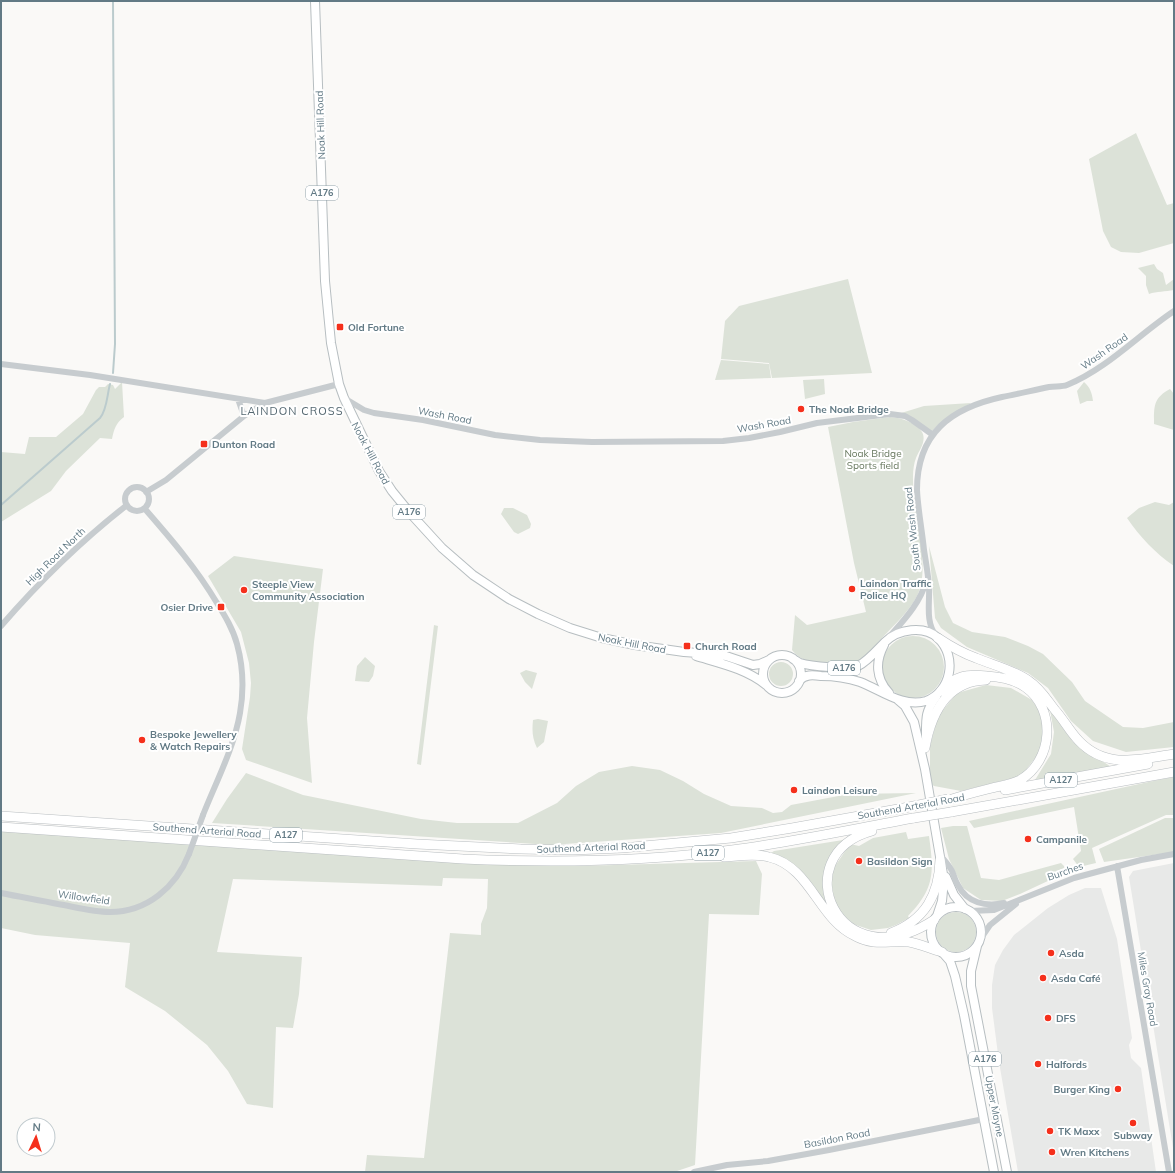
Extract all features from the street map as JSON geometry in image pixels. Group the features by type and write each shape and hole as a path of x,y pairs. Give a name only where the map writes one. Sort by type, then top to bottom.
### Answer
{"highway":[{"path":"938,638 954,649 973,658 1015,673 1028,680 1041,692 1079,741 1096,754 1122,761 1174,754"},
{"name":"A127","path":"941,691 953,679 965,675 1012,680 1027,687 1035,696 1046,716 1048,732 1045,750 1036,766 1020,780 950,799"},
{"path":"926,748 929,730 937,710 948,696 965,684 978,680 1005,682 1024,688 1035,696"},
{"name":"Southend Arterial Road","path":"1,816 521,850 622,848 731,838 1174,759"},
{"name":"Southend Arterial Road","path":"1,827 463,859 527,862 612,861 732,850 1174,772"},
{"name":"A127","path":"914,818 862,834 843,848 833,861 830,868 828,874 828,889 834,909 848,926 868,935 880,937 898,936 914,931 936,918"},
{"name":"A127","path":"612,861 688,859 746,855 768,856 786,863 797,872 833,921 855,936 877,943 911,942 942,952"},
{"name":"A127","path":"868,935 882,935 898,930 910,923 920,914 930,902 936,890 939,879 940,857"}],"main road":[{"name":"Noak Hill Road","path":"315,1 325,281 331,343 339,384 344,398 379,471 392,491 442,548 472,575 509,599 538,614 570,628 602,638 635,645 726,656 753,665 769,660"},
{"path":"910,630 927,633 938,638 948,654 950,663 948,681 941,691 931,699 916,703 904,701 894,697 882,685 878,672 880,655 886,640 910,630"},
{"name":"A176","path":"793,659 805,664 853,668 863,663 886,640"},
{"name":"Noak Hill Road","path":"684,652 744,673 760,680 769,688"},
{"path":"783,655 793,659 800,672 799,681 792,690 777,692 769,688 764,680 763,674 765,665 769,660 783,655"},
{"name":"A176","path":"799,681 803,677 813,675 852,679 894,697 905,706 912,716 925,770 944,880 943,895 936,918"},
{"name":"A176","path":"925,770 926,716 929,707 941,691"},
{"name":"A176","path":"942,869 954,894 968,910"},
{"path":"953,907 968,910 977,918 980,926 981,935 978,943 968,954 961,956 954,956 942,952 934,943 932,937 932,930 936,918 947,909 953,907"},
{"name":"Upper Mayne","path":"978,943 971,971 971,986 1007,1172"},
{"name":"Upper Mayne","path":"942,952 950,961 954,971 966,1022 994,1172"}],"street":[{"name":"Wash Road","path":"344,398 364,410 374,413 423,420 495,435 540,440 592,442 723,441 780,432 817,423 890,414 905,416 933,435 946,421 961,410 977,404 1044,388 1065,386 1076,381 1107,363 1174,312"},
{"path":"1,364 90,375 265,403"},
{"path":"146,492 166,480 244,416 265,403 339,384"},
{"path":"238,399 244,416"},
{"name":"South Wash Road","path":"933,435 921,458 918,479 918,502 927,576 930,623 932,630 938,638"},
{"path":"139,488 146,492 148,504 145,509 133,511 127,505 125,498 126,494 131,489 139,488"},
{"name":"High Road North","path":"1,626 44,579 83,542 127,505"},
{"name":"Willowfield","path":"1,893 100,911 125,910 150,901 164,891 181,872 225,761 237,726 242,695 237,643 232,629 195,569 145,509"},
{"name":"South Wash Road","path":"886,640 918,602 924,589 927,576"},
{"path":"1117,866 1174,854"},
{"path":"940,857 952,871 960,889 972,899 990,905 1022,899"},
{"name":"Burches","path":"968,910 994,910 1074,878 1117,866"},
{"name":"Miles Gray Road","path":"1117,866 1169,1172"},
{"name":"Burches","path":"978,943 990,925 1022,899"},
{"name":"Basildon Road","path":"694,1172 726,1165 768,1161 829,1150 984,1119"},
{"path":"1167,1160 1174,1159"}],"shaded area":[{"path":"1174,863 1174,1154 1129,877 1133,871"},
{"path":"1085,888 1101,888 1117,939 1132,1038 1129,1045 1131,1058 1141,1068 1156,1172 1018,1172 999,1062 992,1008 992,985 995,965 1003,950 1014,935 1048,908 1069,895"}],"green space":[{"path":"1136,133 1167,205 1174,203 1174,243 1139,253 1121,252 1111,247 1103,231 1089,159"},
{"path":"1154,264 1157,269 1163,273 1166,285 1174,279 1174,290 1149,294 1146,285 1146,276 1138,268"},
{"path":"848,279 872,373 772,378 769,363 721,359 725,321 739,306"},
{"path":"721,360 769,364 771,378 715,380"},
{"path":"824,379 825,394 805,399 803,380"},
{"path":"122,382 124,417 116,426 112,439 100,438 66,471 51,491 1,522 1,452 25,454 29,437 56,437 83,414 99,387 105,387 108,384 113,385 115,389"},
{"path":"1084,382 1090,390 1093,401 1087,401 1080,404 1077,391"},
{"path":"1170,389 1174,394 1174,430 1154,424 1154,413 1157,400 1164,392"},
{"path":"971,403 939,424 931,432 898,414 924,406"},
{"name":"Noak Bridge Sports field","path":"890,417 899,418 912,423 922,432 924,439 915,460 913,474 915,505 923,570 917,596 901,618 870,652 860,660 841,664 805,660 792,650 795,615 807,625 866,612 854,563 828,427"},
{"path":"1155,502 1169,505 1174,502 1174,566 1160,556 1148,544 1127,518 1139,508"},
{"path":"504,508 513,508 527,515 531,524 530,528 518,534 514,532 501,514"},
{"path":"929,546 945,607 953,623 972,632 1005,637 1043,654 1072,682 1085,701 1123,727 1143,728 1174,722 1174,747 1126,752 1093,741 1071,721 1048,688 1028,673 967,647 941,628 935,618"},
{"path":"234,556 323,569 307,718 312,783 246,760 242,749 250,697 251,683 249,663 241,632 208,576"},
{"path":"434,625 438,626 421,765 417,764"},
{"path":"907,636 919,636 935,645 942,655 944,667 942,679 935,689 919,698 907,698 896,693 887,684 882,673 882,661 887,650 896,641"},
{"path":"365,657 375,666 373,676 369,682 355,681 357,666"},
{"path":"781,662 790,665 793,674 790,683 781,686 772,683 769,674 772,665"},
{"path":"526,670 537,673 532,689 525,682 520,673"},
{"path":"986,685 1011,688 1032,700 1044,717 1043,748 1021,776 961,791 934,786 930,783 930,746 938,716 957,693"},
{"path":"1050,710 1073,742 1116,770 1035,780 1051,754 1054,732"},
{"path":"538,719 548,721 544,742 537,748 533,737 532,727 533,720"},
{"path":"632,766 660,770 683,781 704,794 731,806 762,808 773,813 782,812 791,805 849,794 916,793 721,833 551,845 212,823 246,773 303,795 421,819 457,823 518,823 557,803 576,786 599,772"},
{"path":"1174,777 1174,815 1166,815 1092,848 1096,863 1079,867 1073,859 1081,851 1074,807 974,828 969,821 1153,781"},
{"path":"1165,818 1174,818 1174,852 1104,862 1099,849"},
{"path":"967,826 981,878 999,880 1061,863 1064,866 1065,873 1002,901 981,900 963,888 949,859 941,828"},
{"path":"1,831 449,862 579,866 756,861 762,874 759,915 709,914 695,1165 674,1172 365,1172 367,1155 424,1158 450,933 481,935 481,924 487,908 488,879 443,878 442,886 233,879 217,952 302,957 299,994 293,1028 276,1027 273,1108 247,1104 228,1071 207,1045 165,1011 125,987 130,943 35,935 1,928"},
{"path":"906,832 908,839 929,836 932,870 928,888 923,897 908,916 909,918 896,925 888,928 871,930 853,924 839,911 830,888 833,869 850,844 859,846 873,838"},
{"path":"843,840 846,842 828,867 833,914 811,885 771,853 774,851"},
{"path":"960,912 967,915 973,921 976,932 975,940 967,949 960,952 952,952 945,949 937,940 936,928 939,921 948,913"}],"waterway":[{"path":"113,1 115,344 113,373"},
{"path":"1,505 100,418 105,407 110,384"}],"place":[{"name":"Old Fortune","path":"340,327"},
{"name":"The Noak Bridge","path":"801,409"},
{"name":"Dunton Road","path":"204,444"},
{"name":"Laindon Traffic Police HQ","path":"852,589"},
{"name":"Steeple View Community Association","path":"244,590"},
{"name":"Osier Drive","path":"221,607"},
{"name":"Church Road","path":"687,646"},
{"name":"Bespoke Jewellery & Watch Repairs","path":"142,740"},
{"name":"Laindon Leisure","path":"794,790"},
{"name":"Campanile","path":"1028,839"},
{"name":"Basildon Sign","path":"859,861"},
{"name":"Asda","path":"1051,953"},
{"name":"Asda Café","path":"1043,978"},
{"name":"DFS","path":"1048,1018"},
{"name":"Halfords","path":"1038,1064"},
{"name":"Burger King","path":"1118,1089"},
{"name":"Subway","path":"1133,1123"},
{"name":"TK Maxx","path":"1050,1131"},
{"name":"Wren Kitchens","path":"1052,1152"}],"district":[{"name":"LAINDON CROSS","path":"292,411"}]}
